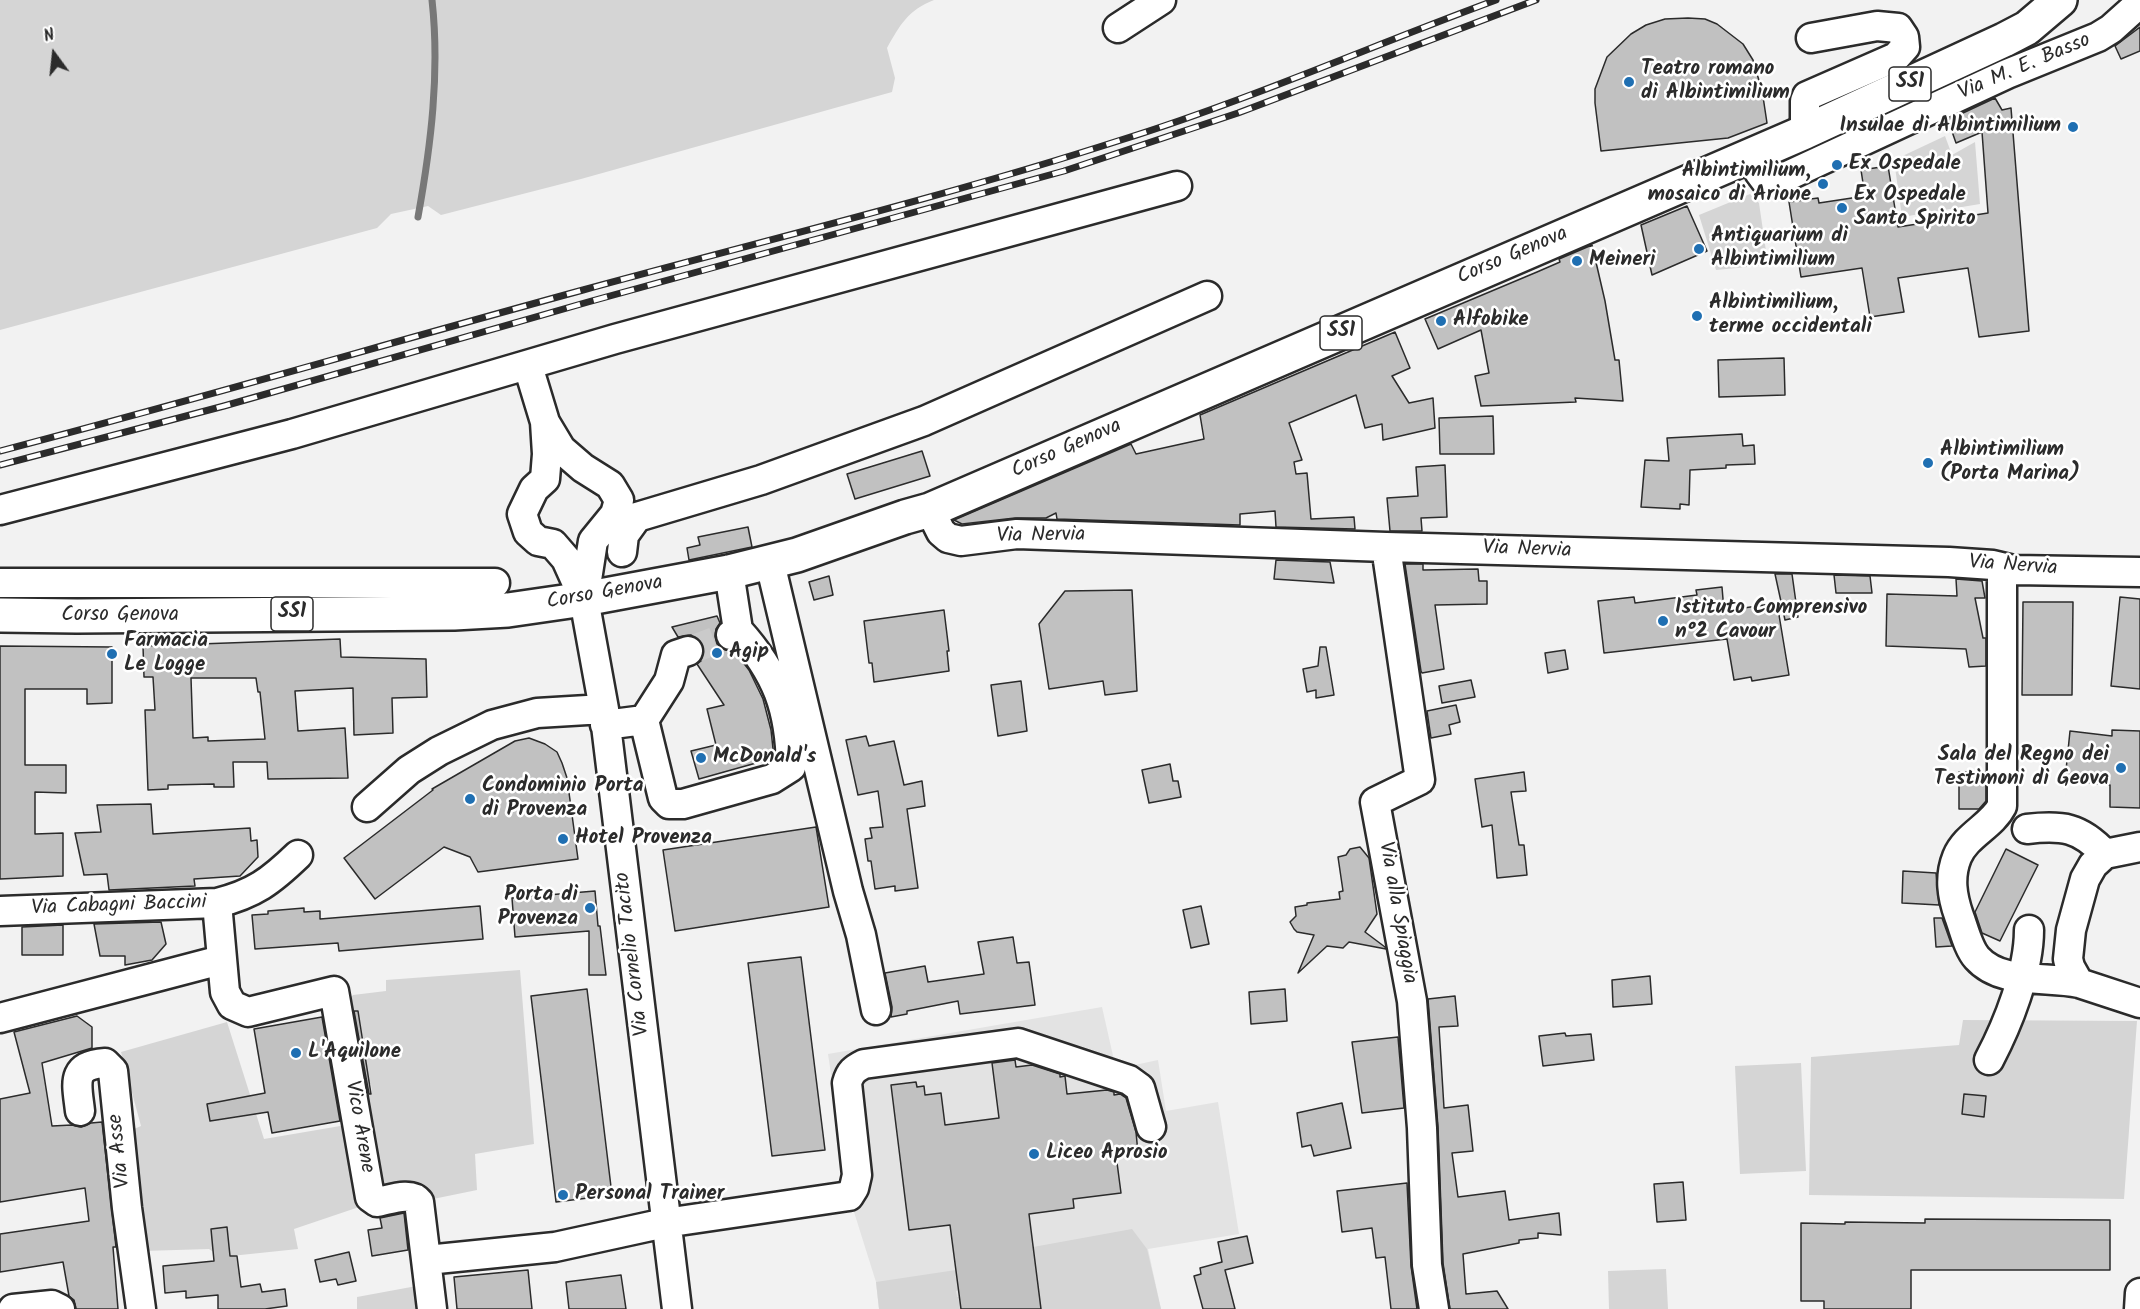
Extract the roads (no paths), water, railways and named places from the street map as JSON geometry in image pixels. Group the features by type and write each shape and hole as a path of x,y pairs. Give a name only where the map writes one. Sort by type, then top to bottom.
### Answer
{"main road":[{"name":"Corso Genova","path":"0,615 508,610 584,599 770,563 930,510 1805,132 2004,40 2027,28 2060,0"}],"street":[{"path":"1118,28 1161,0"},
{"name":"Via M. E. Basso","path":"1752,155 1765,180 1772,182 1783,178 2007,74 2098,37 2111,29 2140,3"},
{"path":"1805,132 1807,96 1896,57 1905,47 1904,37 1898,28 1877,26 1811,38"},
{"path":"0,510 292,434 615,339 1177,186"},
{"path":"622,552 624,535 637,517 761,480 924,421 1207,296"},
{"path":"528,366 545,422 547,454 545,479 534,489 522,514 528,532 538,541 553,544 566,559 584,599"},
{"path":"545,422 561,449 583,468 610,485 619,500 615,514 593,541 584,599"},
{"name":"Via Nervia","path":"930,510 941,532 948,538 961,541 1017,534 1386,547 1949,562 2014,570 2140,572"},
{"name":"Via alla Spiaggia","path":"1386,547 1420,780 1375,802 1412,1001 1423,1138 1427,1265 1434,1309"},
{"path":"770,563 848,891 861,935 876,1010"},
{"path":"2002,568 2002,806 1998,815 1971,838 1958,855 1952,878 1955,904 1976,958 1993,970 2021,977 2079,983 2140,1003"},
{"path":"687,651 676,655 669,681 644,720 663,798 669,804 683,804 772,778 791,767 791,746 783,699 759,653 735,633 729,572"},
{"path":"0,583 495,583"},
{"name":"Via Cornelio Tacito","path":"584,599 604,717 677,1309"},
{"path":"367,807 409,770 439,751 492,725 537,713 644,720"},
{"path":"2027,829 2047,827 2074,830 2091,839 2105,854"},
{"path":"2079,983 2068,959 2071,930 2085,879 2093,865 2105,854 2140,847"},
{"path":"217,903 238,898 273,879 298,855"},
{"name":"Via Cabagni Baccini","path":"0,911 217,903 221,960"},
{"path":"1989,1060 2006,1028 2029,950 2030,930"},
{"path":"0,1017 221,960"},
{"name":"Vico Arene","path":"221,960 225,992 232,1005 248,1012 334,991 370,1197 377,1202 411,1196 417,1198 421,1207 427,1260"},
{"path":"432,1309 427,1260 555,1247 665,1223 849,1196 854,1188 857,1175 847,1083 849,1074 864,1064 1018,1043 1129,1080 1140,1088 1150,1127"},
{"name":"Via Asse","path":"80,1111 78,1075 82,1069 93,1064 105,1063 113,1071 127,1208 141,1309"},
{"path":"2139,1309 2140,1293"},
{"path":"13,1309 52,1305 60,1309"}],"waterway":[{"path":"418,217 427,163 435,81 432,0"}],"tunnel":[{"path":"688,651 731,635"}],"railway":[{"path":"0,451 583,290 920,200 1054,161 1216,108 1496,0"},
{"path":"0,465 224,406 588,302 1064,171 1238,113 1536,0"}],"place":[{"name":"Teatro romano di Albintimilium","path":"1629,82"},
{"name":"Insulae di Albintimilium","path":"2073,127"},
{"name":"Ex Ospedale","path":"1837,165"},
{"name":"Albintimilium, mosaico di Arione","path":"1823,184"},
{"name":"Ex Ospedale Santo Spirito","path":"1842,208"},
{"name":"Antiquarium di Albintimilium","path":"1699,249"},
{"name":"Meineri","path":"1577,261"},
{"name":"Albintimilium, terme occidentali","path":"1697,316"},
{"name":"Alfobike","path":"1441,321"},
{"name":"Albintimilium (Porta Marina)","path":"1928,463"},
{"name":"Istituto Comprensivo n°2 Cavour","path":"1663,621"},
{"name":"Agip","path":"717,653"},
{"name":"Farmacia Le Logge","path":"112,654"},
{"name":"McDonald's","path":"701,758"},
{"name":"Sala del Regno dei Testimoni di Geova","path":"2121,768"},
{"name":"Condominio Porta di Provenza","path":"470,799"},
{"name":"Hotel Provenza","path":"563,839"},
{"name":"Porta di Provenza","path":"590,908"},
{"name":"L'Aquilone","path":"296,1053"},
{"name":"Liceo Aprosio","path":"1034,1154"},
{"name":"Personal Trainer","path":"563,1195"}]}
